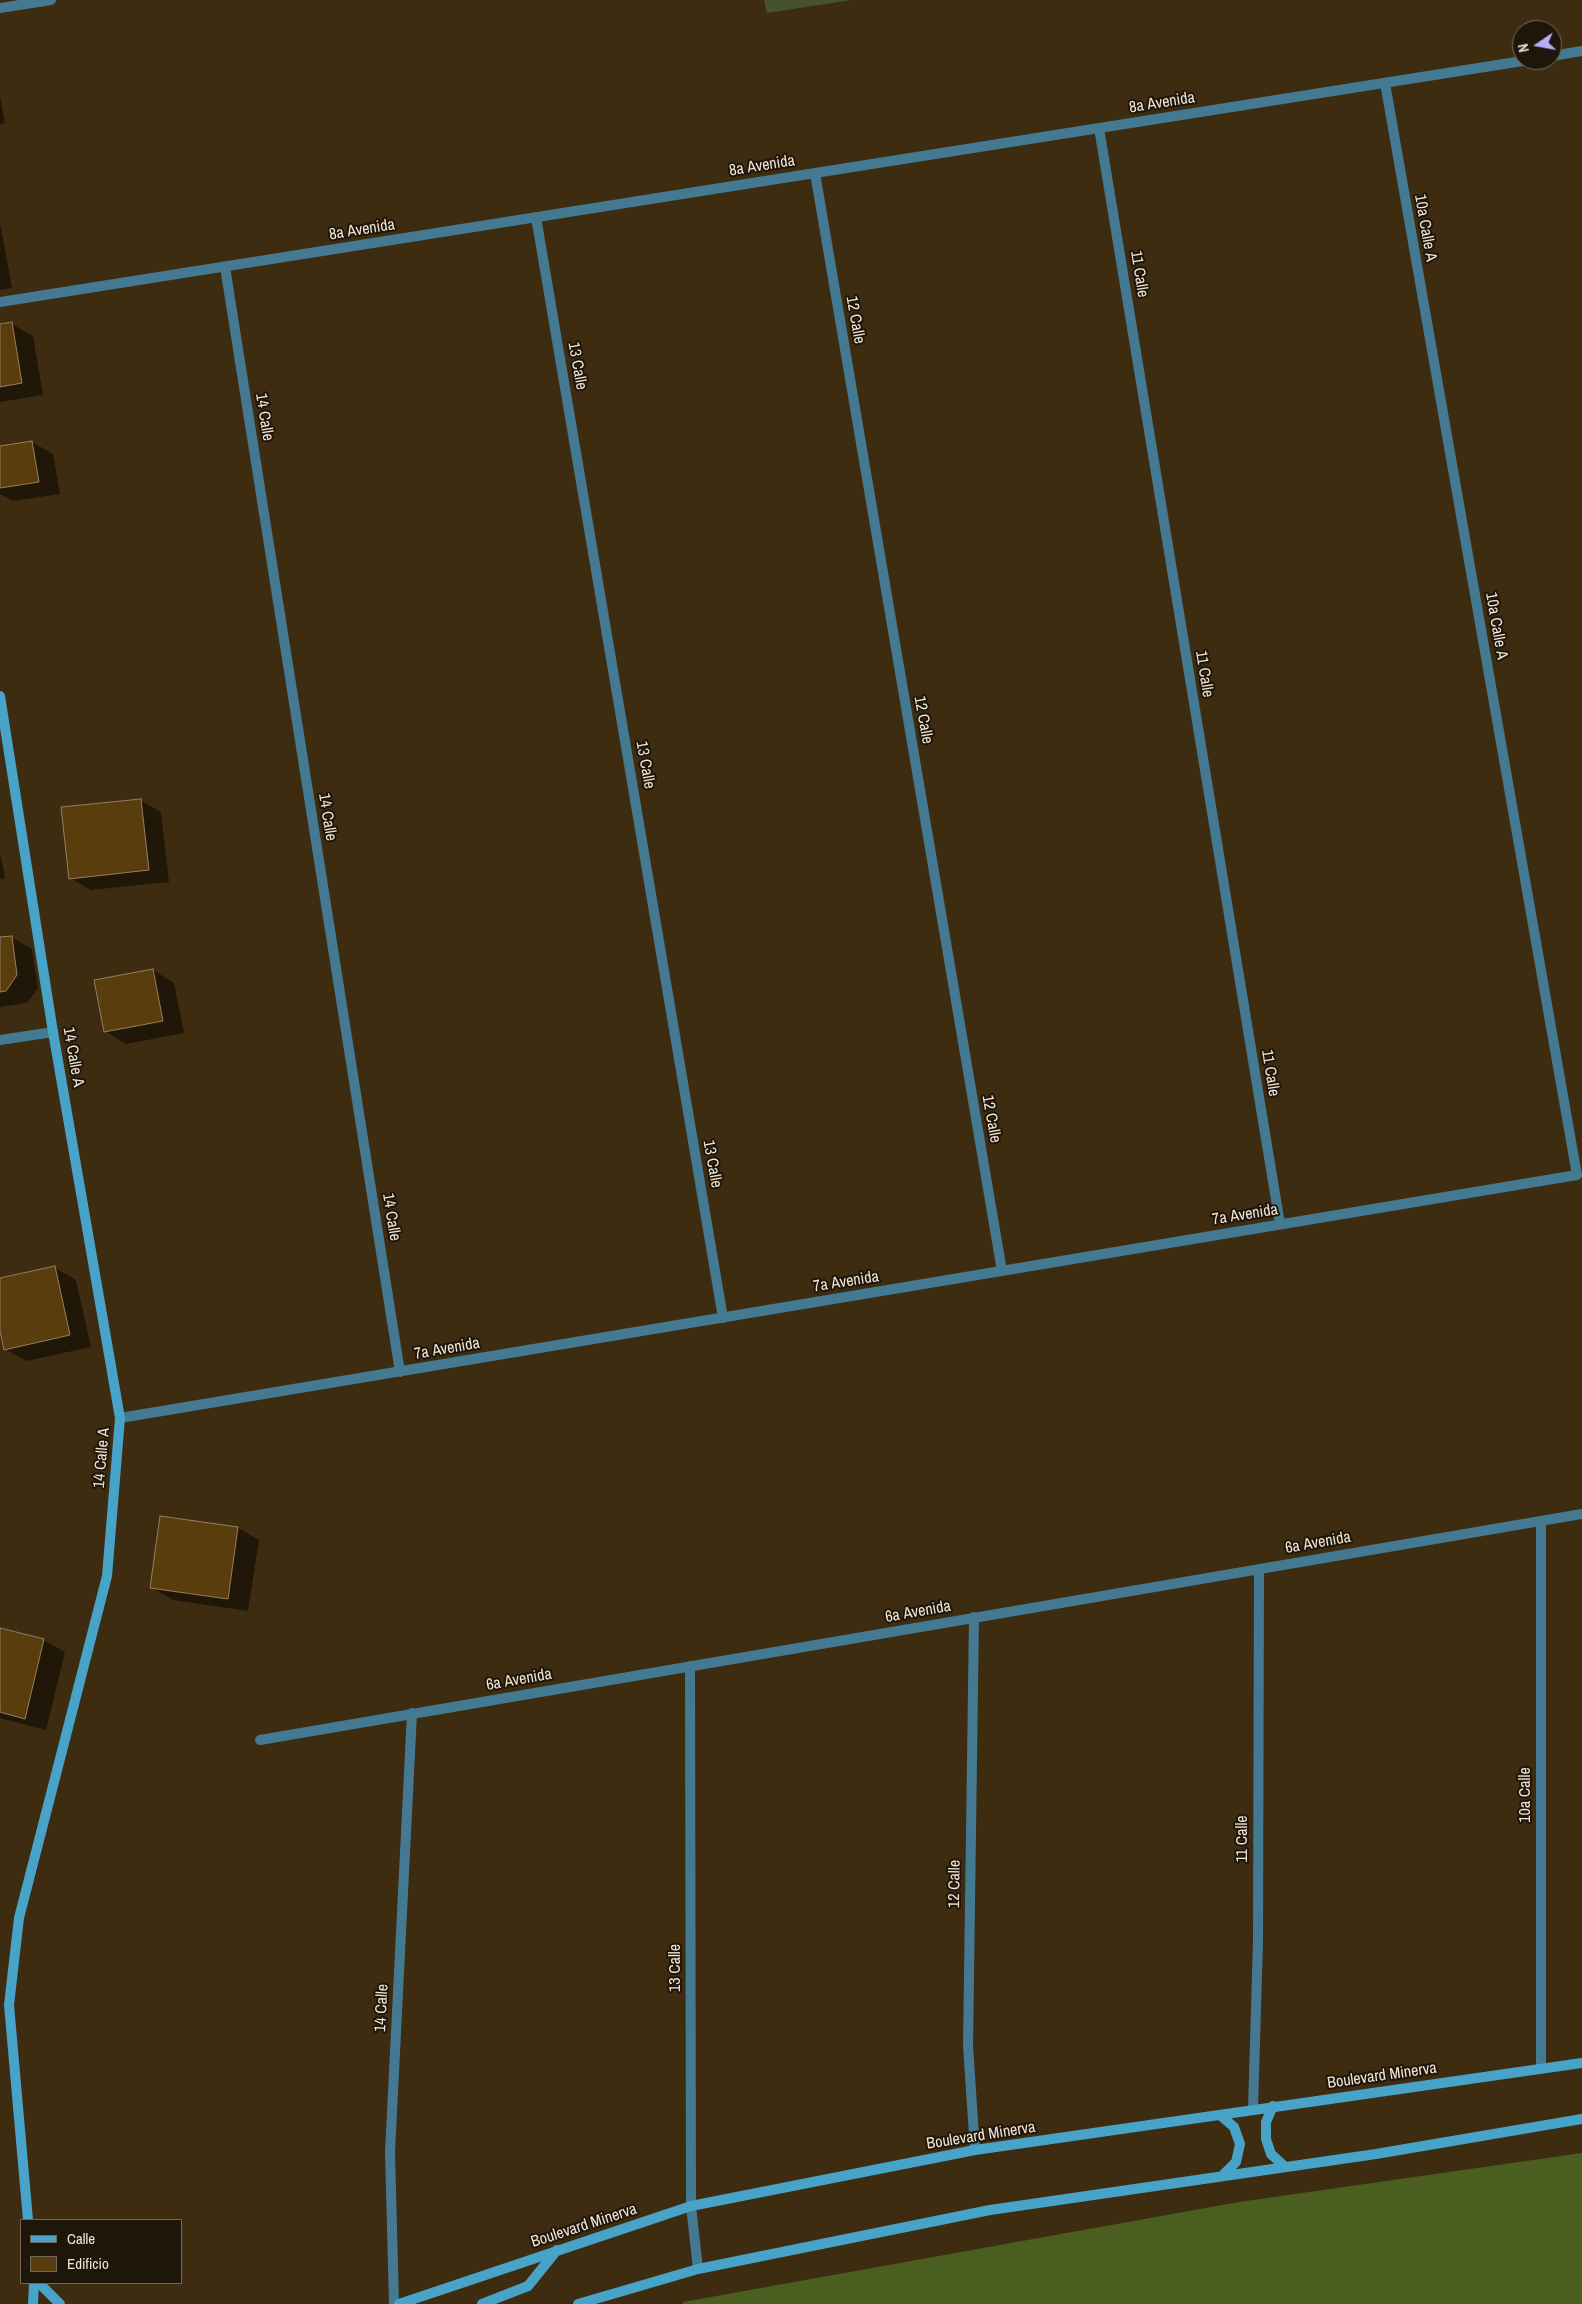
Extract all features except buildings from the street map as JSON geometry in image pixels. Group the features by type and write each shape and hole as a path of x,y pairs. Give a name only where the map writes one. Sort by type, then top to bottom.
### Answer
{"street":[{"path":"0,8 51,0"},
{"path":"1562,54 1582,51"},
{"name":"8a Avenida","path":"0,302 1512,63"},
{"name":"10a Calle A","path":"1385,83 1577,1175"},
{"name":"11 Calle","path":"1099,128 1280,1224"},
{"name":"12 Calle","path":"815,173 1002,1271"},
{"name":"13 Calle","path":"536,217 723,1318"},
{"name":"14 Calle","path":"225,267 400,1372"},
{"name":"14 Calle A","path":"0,696 53,1032 120,1418 107,1576 19,1918 9,2004 28,2219"},
{"path":"0,1040 53,1032"},
{"path":"1577,1175 1582,1165"},
{"name":"7a Avenida","path":"120,1418 1577,1175"},
{"name":"6a Avenida","path":"260,1740 1582,1514"},
{"name":"10a Calle","path":"1541,1521 1541,2069"},
{"name":"11 Calle","path":"1253,2109 1258,1941 1258,1569"},
{"name":"12 Calle","path":"974,1617 968,2046 975,2150"},
{"name":"13 Calle","path":"690,1666 691,2206 698,2269"},
{"name":"14 Calle","path":"394,2304 390,2152 412,1713"},
{"name":"Boulevard Minerva","path":"399,2304 691,2206 975,2150 1582,2063"},
{"path":"1273,2106 1266,2122 1266,2139 1272,2154 1284,2166"},
{"path":"1220,2115 1234,2127 1240,2144 1236,2162 1223,2175"},
{"path":"578,2304 698,2269 990,2210 1376,2154 1582,2119"},
{"path":"482,2304 528,2286 558,2250"},
{"path":"34,2284 34,2304"},
{"path":"40,2284 60,2304"}],"green space":[{"path":"764,0 852,0 767,13"},
{"path":"1582,2153 1582,2304 683,2304 683,2302 1239,2202"}]}
